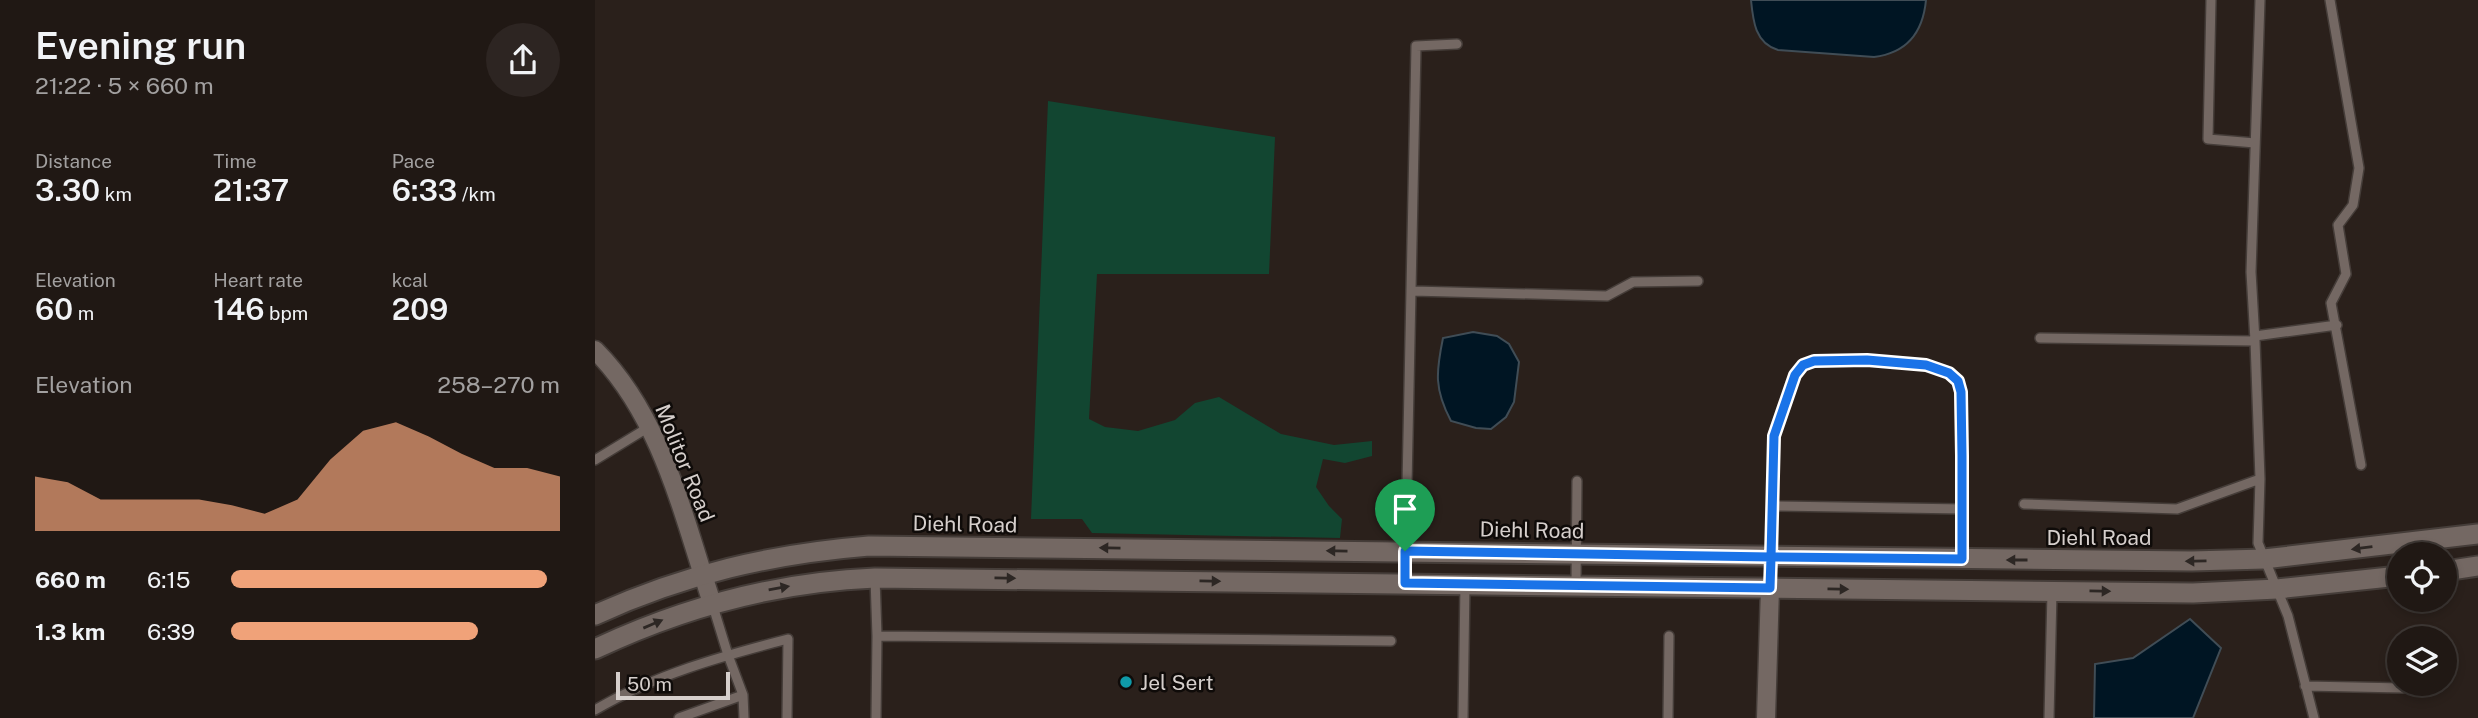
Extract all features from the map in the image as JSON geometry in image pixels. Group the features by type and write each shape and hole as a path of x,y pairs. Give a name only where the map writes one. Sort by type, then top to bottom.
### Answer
{"street":[{"name":"Molitor Road","path":"595,350 627,390 649,427 667,470 712,603"},
{"name":"Diehl Road","path":"595,615 655,589 702,574 793,554 869,546 1962,559 2265,559 2478,534"},
{"path":"2457,569 2478,566"},
{"path":"595,649 664,619 751,593 808,583 875,578 2193,593 2277,589 2387,577"},
{"path":"1766,718 1770,588"}],"lane":[{"path":"2211,0 2208,138 2255,143"},
{"path":"2260,0 2251,272 2260,479 2258,543 2288,616 2313,718"},
{"path":"2330,0 2359,168 2353,205 2338,225 2346,274 2331,303 2361,465"},
{"path":"1405,583 1416,46 1457,44"},
{"path":"1413,291 1607,296 1633,282 1698,281"},
{"path":"2040,338 2255,339 2337,325"},
{"path":"1770,588 1774,436 1795,375 1803,365 1814,361 1867,360 1926,365 1949,373 1958,381 1961,392 1962,559"},
{"path":"595,460 649,427"},
{"path":"2024,504 2177,509 2260,479"},
{"path":"1576,585 1577,481"},
{"path":"1772,506 1963,509"},
{"path":"875,578 876,718"},
{"path":"1463,718 1465,584"},
{"path":"2049,718 2052,590"},
{"path":"712,603 743,695 744,718"},
{"path":"877,636 1391,641"},
{"path":"1668,718 1669,636"},
{"path":"595,709 627,691 728,655 788,639 787,718"},
{"path":"2305,686 2387,688"},
{"path":"679,718 743,695"}],"green space":[{"path":"1048,101 1275,137 1269,274 1097,274 1089,419 1105,427 1138,431 1175,420 1195,403 1219,397 1281,434 1334,445 1372,441 1372,456 1345,463 1323,459 1316,487 1342,519 1340,538 1092,533 1082,519 1031,519"}],"water":[{"path":"1751,0 1926,0 1921,22 1911,39 1896,51 1874,57 1778,50 1770,47 1757,30"},
{"path":"1473,332 1497,336 1509,344 1519,362 1514,402 1506,417 1491,429 1451,421 1439,390 1438,371 1443,338"},
{"path":"2190,619 2221,648 2193,718 2094,718 2095,664 2133,658"}],"place":[{"name":"Jel Sert","path":"1126,682"}],"route":[{"path":"1405,551 1405,583 1770,588 1771,557 1962,559 1961,392 1958,381 1949,373 1926,365 1867,360 1814,361 1803,365 1795,375 1774,436 1771,557 1405,551"}]}
